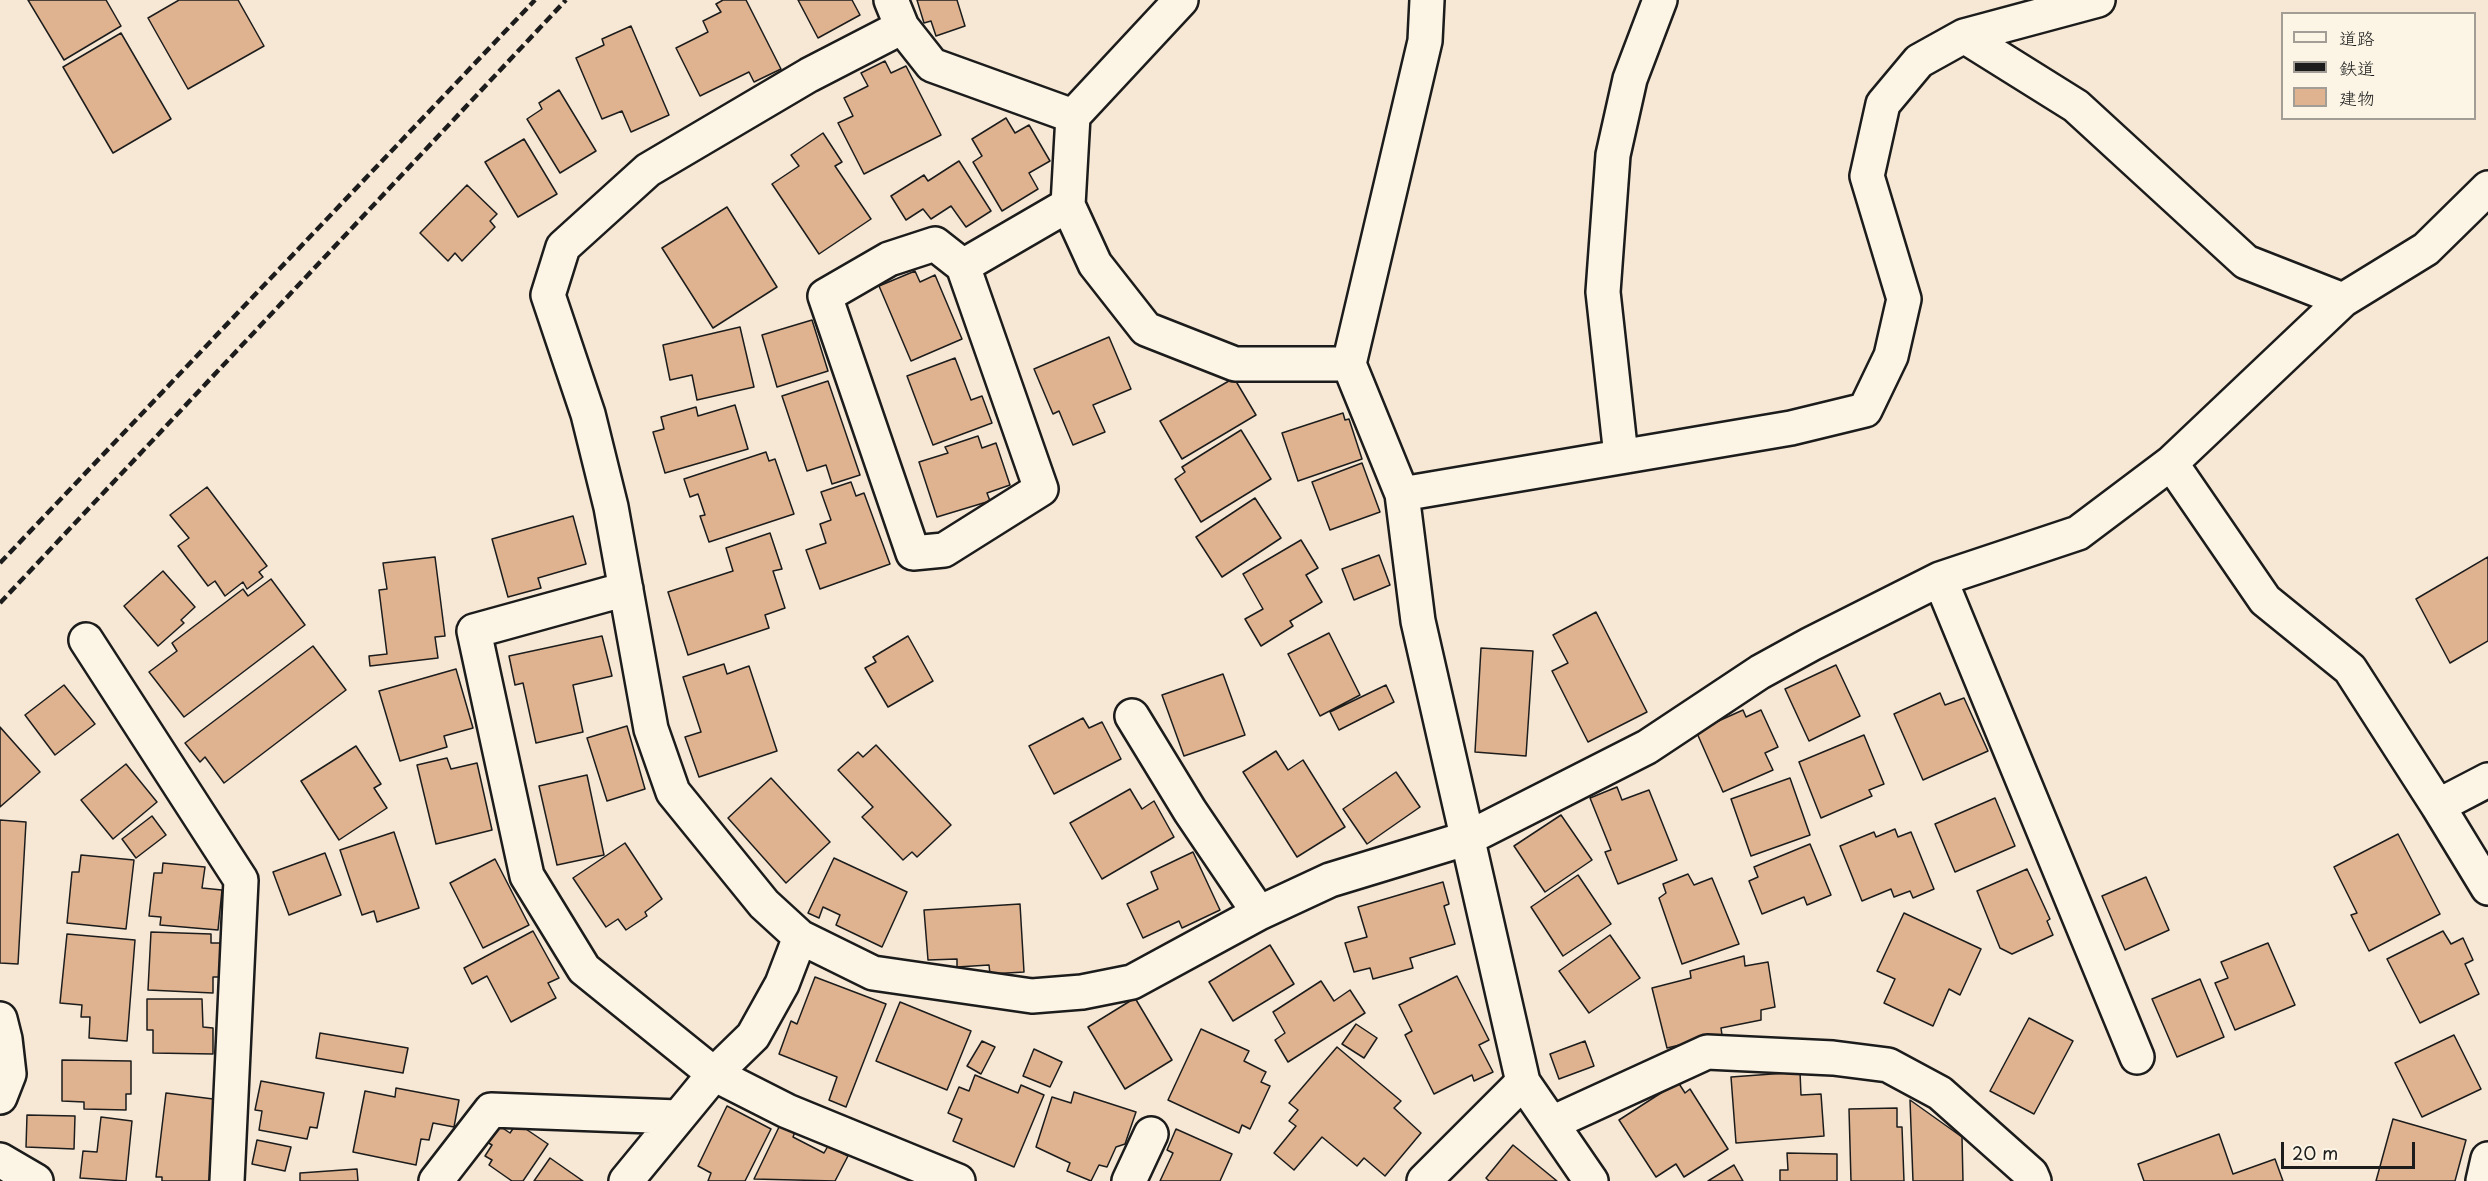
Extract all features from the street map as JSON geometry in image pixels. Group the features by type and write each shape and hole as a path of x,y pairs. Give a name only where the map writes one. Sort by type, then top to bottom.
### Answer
{"street":[{"path":"1181,0 1073,116 1068,205 1095,264 1146,329 1235,364 1349,364"},
{"path":"1427,0 1425,41 1349,364 1402,494 1418,621 1523,1082 1591,1181"},
{"path":"1621,456 1603,292 1614,155 1630,79 1660,0"},
{"path":"1402,494 1791,428 1865,410 1892,356 1904,299 1867,176 1883,104 1919,61 1964,36 2098,0"},
{"path":"1073,116 932,66 897,14 809,75 648,170 563,248 548,295 588,414 611,507 651,729 673,792 764,904 800,937 873,973 1032,996 1082,992 1132,982 1258,913 1330,880 1468,838 1647,747 1760,672 1940,579 2079,533 2171,463 2343,300 2426,249 2488,189"},
{"path":"1964,36 2076,106 2246,262 2343,300"},
{"path":"963,266 1068,205"},
{"path":"935,244 963,266 1041,489 944,550 913,554 825,296 889,259 935,244"},
{"path":"2171,463 2265,600 2350,669 2488,888"},
{"path":"1940,579 2137,1057"},
{"path":"626,589 474,631 527,876 584,969 714,1074 787,1111 958,1181"},
{"path":"86,640 241,880 227,1181"},
{"path":"1132,716 1190,811 1258,913"},
{"path":"2438,806 2488,780"},
{"path":"626,1181 714,1074 753,1036 782,984 800,937"},
{"path":"0,1019 9,1074 0,1097"},
{"path":"1552,1122 1707,1052 1833,1058 1888,1065 1940,1093 2031,1174 2034,1181"},
{"path":"1424,1181 1523,1082"},
{"path":"436,1181 491,1110 678,1117"},
{"path":"1129,1181 1151,1134"},
{"path":"2483,1181 2488,1159"},
{"path":"0,1160 36,1181"}],"building":[{"path":"28,0 106,0 121,26 64,60"},
{"path":"179,0 238,0 264,46 188,89 148,18"},
{"path":"723,0 746,0 781,69 754,82 749,72 700,96 676,48 708,32 703,21 721,12 716,4"},
{"path":"798,0 852,0 860,15 818,38"},
{"path":"917,0 957,0 965,26 936,36 931,21 924,23"},
{"path":"631,26 669,115 631,132 622,111 602,119 576,58 604,45 602,39"},
{"path":"121,33 171,119 113,153 63,67"},
{"path":"885,61 891,73 906,66 941,135 864,174 838,123 853,116 844,98 868,86 861,73"},
{"path":"559,90 596,151 560,173 527,119 542,109 539,103"},
{"path":"1006,118 1015,133 1029,125 1050,161 1029,173 1038,189 1002,211 973,162 982,156 972,139"},
{"path":"823,133 842,162 835,166 871,219 819,254 772,184 799,166 791,155"},
{"path":"524,139 557,194 518,217 485,162"},
{"path":"959,161 991,211 966,227 951,206 931,219 923,209 906,220 891,196 924,175 928,181"},
{"path":"467,185 497,214 490,221 495,227 462,261 455,253 448,261 420,233"},
{"path":"727,207 777,287 713,328 662,248"},
{"path":"915,271 920,282 935,275 962,339 911,361 879,286"},
{"path":"812,320 828,371 777,387 762,335"},
{"path":"740,327 754,387 697,400 692,375 670,380 663,345"},
{"path":"1109,337 1131,389 1093,405 1105,432 1073,445 1059,411 1053,414 1034,369"},
{"path":"955,358 971,400 982,396 992,423 933,445 907,376"},
{"path":"1234,378 1256,415 1182,459 1160,421"},
{"path":"828,381 860,475 832,484 826,465 807,471 782,396"},
{"path":"735,405 748,449 665,473 653,432 664,429 661,417 696,407 698,416"},
{"path":"1343,413 1345,420 1349,419 1362,459 1298,481 1282,433"},
{"path":"1241,430 1271,479 1201,522 1175,479 1185,472 1182,467"},
{"path":"978,436 982,448 996,443 1010,485 987,493 990,501 937,517 919,462 948,453 945,447"},
{"path":"766,452 769,461 775,459 794,514 709,542 700,516 705,515 698,494 690,497 684,479"},
{"path":"1362,463 1380,512 1330,530 1312,482"},
{"path":"851,482 856,496 864,493 890,564 820,589 806,550 826,543 820,524 831,520 821,492"},
{"path":"207,487 267,566 259,572 263,577 247,589 243,582 225,596 215,581 208,586 178,546 189,538 170,515"},
{"path":"1255,498 1281,538 1222,577 1196,537"},
{"path":"573,516 586,564 538,578 541,588 508,597 492,539"},
{"path":"770,533 782,569 773,571 785,608 765,615 769,628 688,655 668,592 733,571 726,548"},
{"path":"1301,540 1318,568 1306,575 1322,602 1290,621 1293,626 1261,646 1245,619 1263,609 1243,574"},
{"path":"1379,555 1390,585 1354,600 1342,569"},
{"path":"435,557 445,636 435,637 438,658 370,666 369,656 387,654 379,590 387,589 383,563"},
{"path":"2488,557 2488,641 2450,663 2416,599"},
{"path":"163,571 195,607 181,620 184,623 158,646 124,606"},
{"path":"271,579 305,625 184,717 149,672 177,651 172,643 243,589 248,596"},
{"path":"1596,612 1647,712 1588,742 1552,671 1568,663 1553,635"},
{"path":"1329,633 1360,695 1320,716 1288,654"},
{"path":"602,636 612,676 573,685 583,732 536,743 523,683 515,685 509,656"},
{"path":"908,636 933,681 888,707 865,668 876,662 873,657"},
{"path":"313,646 346,690 224,783 205,757 200,762 185,743"},
{"path":"1481,648 1533,651 1526,756 1475,752"},
{"path":"724,664 727,674 749,666 777,751 699,777 685,737 701,732 683,677"},
{"path":"1836,665 1860,716 1809,741 1785,689"},
{"path":"456,669 473,728 444,736 447,747 400,761 379,691"},
{"path":"1223,674 1245,735 1184,756 1162,695"},
{"path":"64,685 95,724 55,755 25,715"},
{"path":"1386,685 1394,702 1339,730 1330,712"},
{"path":"1940,693 1945,705 1964,698 1988,751 1923,780 1894,714"},
{"path":"1743,710 1746,717 1761,710 1778,747 1765,753 1773,770 1723,792 1696,731"},
{"path":"1083,718 1089,728 1102,722 1121,759 1054,794 1029,746"},
{"path":"627,726 645,789 607,801 587,738"},
{"path":"0,727 40,772 0,807"},
{"path":"1864,735 1884,784 1869,790 1872,796 1821,818 1799,762"},
{"path":"876,745 951,825 917,857 912,852 903,860 862,817 873,807 838,770 858,752 863,757"},
{"path":"356,746 381,784 374,788 387,808 339,840 301,781"},
{"path":"1276,751 1288,770 1303,760 1345,827 1297,857 1243,772"},
{"path":"447,758 451,769 477,763 492,830 436,844 417,765"},
{"path":"126,764 157,802 113,839 81,800"},
{"path":"1396,772 1420,807 1367,844 1343,809"},
{"path":"587,775 604,855 557,865 539,786"},
{"path":"771,778 830,842 786,883 728,818"},
{"path":"1790,778 1810,835 1751,856 1731,799"},
{"path":"1617,787 1622,800 1649,790 1677,860 1618,884 1605,852 1611,850 1590,798"},
{"path":"1130,789 1142,809 1154,801 1174,837 1102,879 1070,823"},
{"path":"1995,798 2015,846 1955,872 1935,824"},
{"path":"1561,815 1592,860 1545,892 1514,846"},
{"path":"152,816 166,835 136,858 122,839"},
{"path":"0,820 26,822 18,964 0,963"},
{"path":"1895,829 1898,837 1911,832 1934,889 1913,898 1910,891 1894,897 1891,889 1862,901 1840,846 1874,832 1876,837"},
{"path":"394,832 419,908 377,922 374,911 362,915 340,850"},
{"path":"2398,834 2440,914 2369,951 2351,915 2357,913 2334,867"},
{"path":"625,843 662,899 645,912 647,916 626,930 618,919 606,927 573,878"},
{"path":"1810,844 1831,895 1807,905 1804,897 1762,914 1749,881 1758,877 1754,867"},
{"path":"1193,852 1220,910 1182,928 1179,921 1143,938 1127,904 1158,889 1151,872"},
{"path":"325,853 341,895 289,915 273,872"},
{"path":"81,855 134,860 126,929 67,923 72,872 79,872"},
{"path":"834,858 907,892 882,947 836,925 840,915 823,907 819,918 808,913"},
{"path":"495,859 529,925 483,948 450,883"},
{"path":"163,863 205,867 202,888 222,890 218,930 160,925 161,917 149,916 154,873 162,873"},
{"path":"2027,869 2050,919 2047,921 2053,935 2012,954 2000,948 1977,891"},
{"path":"1688,874 1694,885 1712,878 1739,944 1682,964 1659,898 1666,893 1663,884"},
{"path":"1578,875 1611,924 1563,956 1531,907"},
{"path":"2146,877 2169,930 2125,950 2102,896"},
{"path":"1443,882 1449,904 1444,906 1455,944 1410,958 1413,968 1373,979 1370,968 1354,972 1345,943 1367,937 1358,907"},
{"path":"1020,904 1024,972 990,974 989,965 957,967 957,959 928,960 924,910"},
{"path":"1904,913 1981,949 1960,995 1949,989 1933,1026 1884,1003 1895,979 1877,971"},
{"path":"533,931 559,978 548,983 556,998 511,1022 487,976 472,984 464,968"},
{"path":"2443,931 2451,944 2463,938 2473,960 2465,964 2479,994 2420,1023 2387,959"},
{"path":"151,932 211,934 211,943 226,943 224,977 213,977 213,993 148,990"},
{"path":"67,934 135,940 127,1041 89,1038 90,1017 81,1017 82,1005 60,1003"},
{"path":"1610,935 1640,978 1589,1013 1559,971"},
{"path":"2268,943 2295,1005 2235,1030 2215,983 2228,978 2221,962"},
{"path":"1270,945 1294,984 1233,1021 1209,982"},
{"path":"1744,956 1745,966 1768,962 1775,1007 1761,1010 1761,1020 1721,1028 1722,1035 1667,1048 1652,988 1691,978 1690,971"},
{"path":"1457,976 1489,1040 1479,1045 1493,1072 1474,1081 1472,1075 1434,1094 1405,1035 1412,1031 1399,1005"},
{"path":"815,977 886,1004 846,1107 829,1100 837,1077 779,1054 791,1021 797,1024"},
{"path":"2200,979 2224,1037 2177,1057 2152,999"},
{"path":"1321,981 1334,1001 1350,990 1365,1013 1288,1062 1275,1040 1285,1033 1273,1012"},
{"path":"1135,998 1172,1060 1125,1089 1088,1027"},
{"path":"147,999 202,999 203,1027 213,1028 213,1054 153,1053 153,1030 147,1030"},
{"path":"900,1002 971,1031 947,1090 876,1061"},
{"path":"2029,1018 2073,1041 2034,1114 1990,1091"},
{"path":"1356,1024 1377,1038 1364,1058 1342,1044"},
{"path":"1201,1029 1249,1051 1244,1061 1266,1072 1261,1082 1270,1086 1250,1129 1242,1125 1239,1133 1168,1100"},
{"path":"320,1033 408,1048 403,1073 316,1058"},
{"path":"2454,1035 2481,1089 2422,1117 2395,1063"},
{"path":"982,1041 995,1047 981,1074 967,1066"},
{"path":"1585,1041 1594,1066 1559,1079 1550,1054"},
{"path":"1337,1047 1401,1101 1394,1108 1421,1133 1385,1176 1364,1158 1357,1166 1322,1137 1294,1170 1274,1153 1296,1126 1289,1121 1298,1110 1289,1103"},
{"path":"1034,1049 1062,1062 1050,1087 1023,1076"},
{"path":"62,1060 131,1061 131,1094 126,1094 126,1110 84,1109 84,1102 62,1101"},
{"path":"1800,1072 1801,1095 1821,1094 1824,1136 1736,1143 1731,1077"},
{"path":"975,1075 1018,1093 1021,1085 1044,1095 1014,1167 953,1141 962,1119 948,1113 959,1087 969,1091"},
{"path":"261,1081 324,1093 317,1128 310,1127 307,1139 259,1130 262,1111 255,1110"},
{"path":"1678,1082 1685,1093 1690,1089 1728,1149 1684,1177 1676,1164 1656,1177 1619,1120"},
{"path":"396,1088 459,1100 454,1127 433,1123 429,1140 421,1139 416,1165 353,1152 365,1091 395,1097"},
{"path":"1074,1092 1136,1112 1125,1144 1116,1147 1107,1167 1099,1165 1091,1181 1067,1171 1070,1163 1036,1147 1052,1097 1071,1103"},
{"path":"166,1093 221,1100 211,1181 162,1181 162,1177 156,1177"},
{"path":"1910,1100 1962,1137 1963,1181 1913,1181"},
{"path":"727,1106 771,1129 745,1181 708,1181 711,1173 698,1166"},
{"path":"1897,1108 1897,1127 1902,1127 1904,1181 1851,1181 1849,1109"},
{"path":"27,1115 75,1116 74,1149 26,1147"},
{"path":"101,1117 132,1121 126,1181 80,1178 83,1151 97,1152"},
{"path":"2393,1119 2466,1140 2455,1181 2376,1181"},
{"path":"517,1123 548,1144 523,1181 512,1181 489,1165 492,1160 485,1156 492,1145 487,1142 498,1125 510,1133"},
{"path":"780,1125 795,1132 793,1137 824,1153 828,1146 848,1156 835,1181 754,1179"},
{"path":"1176,1129 1232,1154 1220,1181 1160,1181 1173,1153 1167,1150"},
{"path":"2219,1134 2233,1174 2275,1159 2283,1181 2144,1181 2138,1164"},
{"path":"257,1140 291,1147 285,1171 252,1164"},
{"path":"1513,1145 1557,1181 1489,1181 1486,1178"},
{"path":"1787,1153 1837,1154 1837,1181 1780,1181 1780,1170 1788,1170"},
{"path":"550,1158 583,1181 534,1181"},
{"path":"1734,1165 1743,1181 1708,1181"},
{"path":"357,1169 358,1181 300,1181 300,1173"}],"railway":[{"path":"0,563 535,0"},
{"path":"0,603 566,0"}]}
